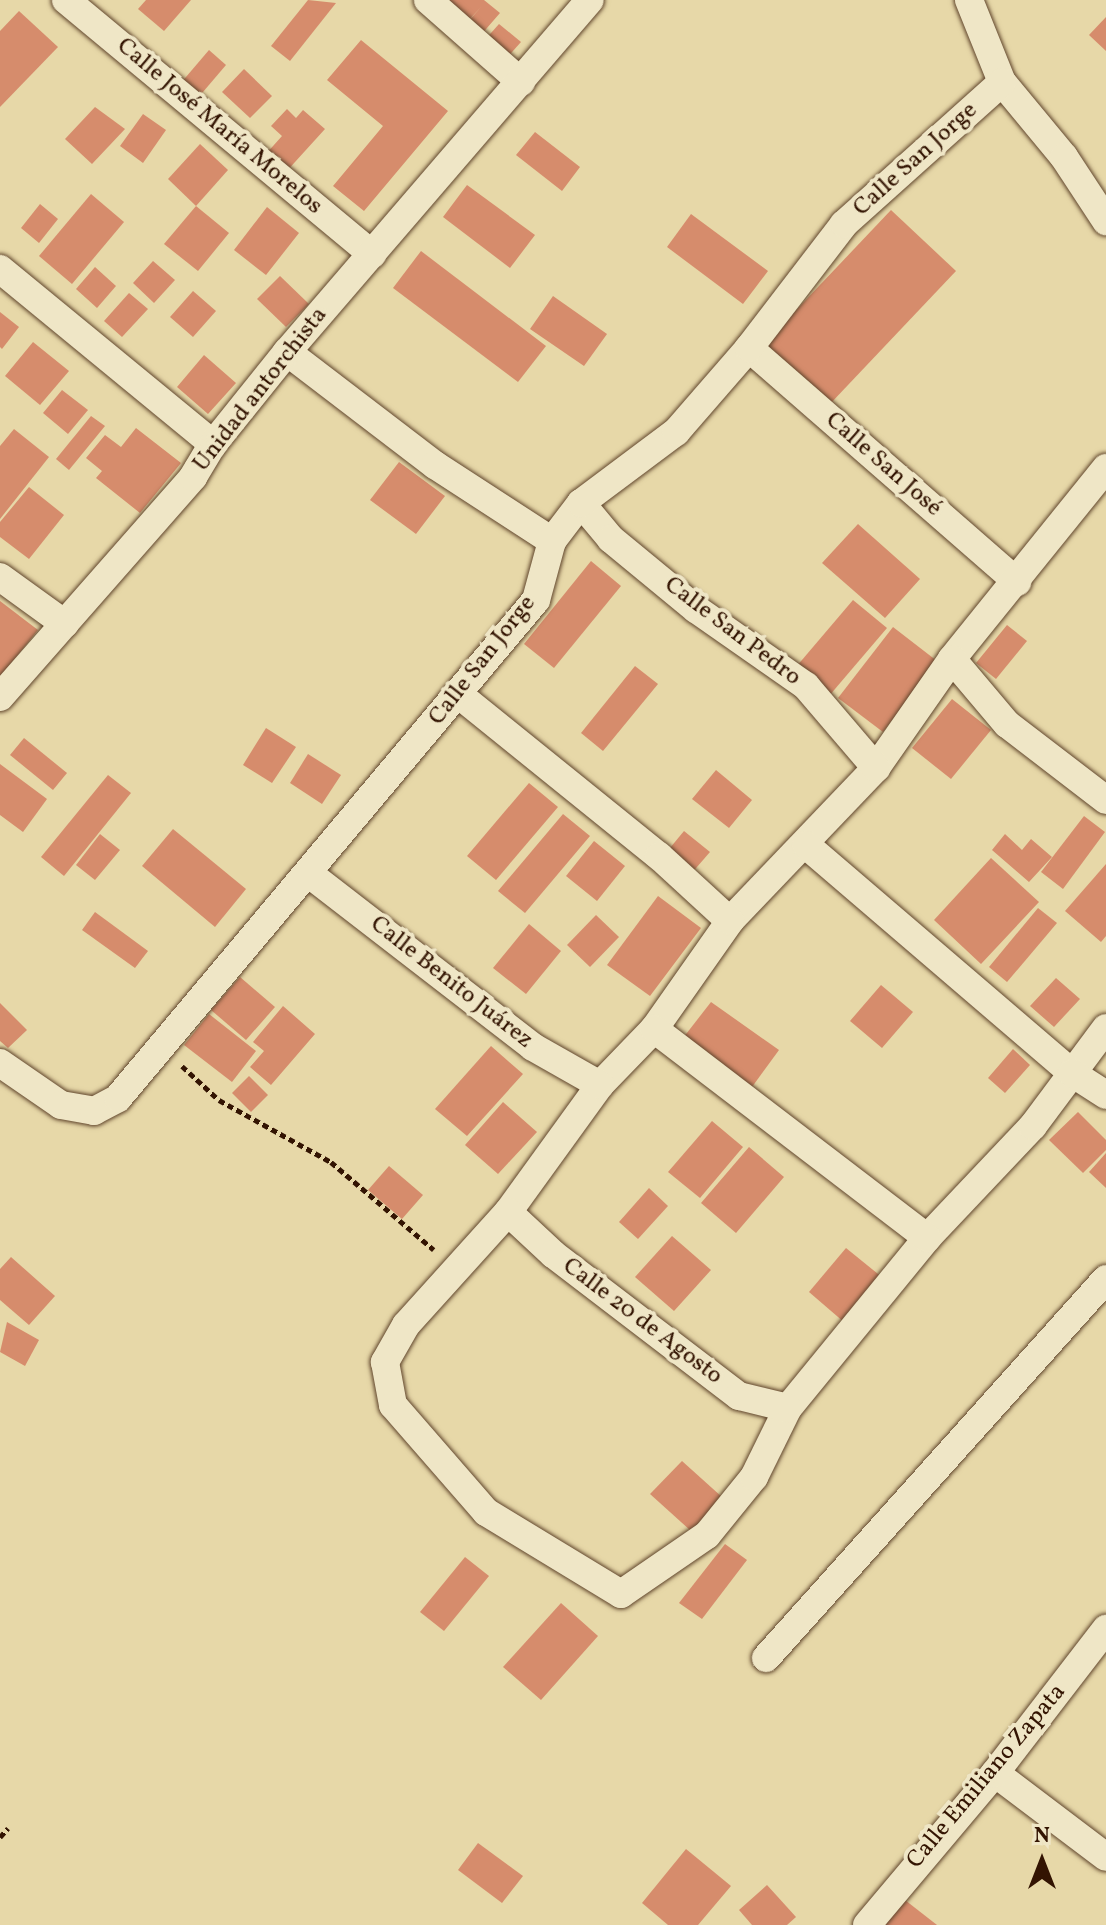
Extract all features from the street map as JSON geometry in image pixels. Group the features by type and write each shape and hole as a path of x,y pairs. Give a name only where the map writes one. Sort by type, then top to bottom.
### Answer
{"street":[{"name":"Calle José María Morelos","path":"66,0 372,254"},
{"path":"428,0 521,82"},
{"name":"Unidad antorchista","path":"0,697 193,477 213,444 287,352 590,0"},
{"path":"969,0 1002,82 1064,157 1106,221"},
{"name":"Calle San Jorge","path":"0,1063 61,1105 94,1111 118,1098 536,600 552,541 581,503 676,432 749,348 844,224 1002,82"},
{"path":"0,269 213,444"},
{"name":"Calle San José","path":"749,348 1017,582"},
{"path":"287,352 435,465 552,541"},
{"path":"1106,468 952,659 876,768 806,845 730,921 654,1029 600,1085 508,1212 406,1325 385,1362 393,1405 486,1512 621,1594 707,1535 754,1477 788,1408 927,1238 1033,1126 1106,1028"},
{"name":"Calle San Pedro","path":"581,503 611,539 696,609 806,686 876,768"},
{"path":"0,577 65,624"},
{"path":"952,659 1007,724 1106,800"},
{"path":"458,694 659,856 730,921"},
{"path":"806,845 1072,1073 1106,1095"},
{"name":"Calle Benito Juárez","path":"308,873 533,1047 600,1085"},
{"path":"654,1029 927,1238"},
{"name":"Calle 20 de Agosto","path":"508,1212 553,1254 739,1396 788,1408"},
{"path":"766,1658 1106,1279"},
{"name":"Calle Emiliano Zapata","path":"867,1925 995,1773 1106,1629"},
{"path":"995,1773 1106,1857"}],"path":[{"path":"161,1046 219,1100 331,1162 458,1270"},
{"path":"0,1837 8,1828"}],"building":[{"path":"146,0 191,0 164,31 138,9"},
{"path":"308,0 336,3 290,61 271,46"},
{"path":"444,0 484,0 500,13 480,36 466,24 481,7 468,21"},
{"path":"19,11 58,47 0,107 0,31"},
{"path":"1106,17 1106,51 1089,35"},
{"path":"499,24 521,42 504,61 483,42"},
{"path":"361,40 448,111 364,211 333,186 383,126 327,80"},
{"path":"209,50 226,65 197,99 180,84"},
{"path":"244,69 272,96 250,118 222,92"},
{"path":"95,107 125,129 92,164 65,139"},
{"path":"287,109 296,118 303,110 325,129 285,173 265,155 282,136 271,126"},
{"path":"143,114 166,130 143,163 120,146"},
{"path":"535,132 580,167 562,191 516,155"},
{"path":"200,144 228,170 196,206 168,179"},
{"path":"467,185 535,235 510,268 443,217"},
{"path":"91,194 124,222 72,284 39,256"},
{"path":"40,204 58,219 39,243 21,228"},
{"path":"196,206 229,233 198,271 164,244"},
{"path":"267,207 299,233 266,275 234,250"},
{"path":"891,210 956,271 830,404 765,343"},
{"path":"691,214 768,271 743,304 667,247"},
{"path":"421,251 546,346 518,382 393,288"},
{"path":"153,261 175,280 154,303 133,283"},
{"path":"95,267 116,286 97,308 76,289"},
{"path":"280,276 309,304 286,327 257,299"},
{"path":"193,291 216,311 193,337 170,317"},
{"path":"129,293 148,309 122,337 104,321"},
{"path":"553,296 607,334 584,366 530,329"},
{"path":"0,312 19,327 2,349 0,347"},
{"path":"33,342 69,371 40,405 5,376"},
{"path":"204,355 236,383 208,414 177,387"},
{"path":"62,390 88,410 68,434 43,413"},
{"path":"91,416 105,426 69,470 56,459"},
{"path":"136,428 181,463 140,513 96,478 102,471 86,458 105,435 121,447"},
{"path":"14,429 49,457 0,519 0,446"},
{"path":"399,462 445,496 416,534 370,500"},
{"path":"29,487 64,515 29,559 0,537 0,522"},
{"path":"858,524 920,579 885,618 822,563"},
{"path":"591,561 621,586 554,668 524,644"},
{"path":"853,600 887,628 829,696 796,667"},
{"path":"0,601 38,630 0,677"},
{"path":"1007,625 1027,641 996,679 976,663"},
{"path":"893,627 937,661 883,732 838,698"},
{"path":"635,666 658,684 603,751 581,733"},
{"path":"952,699 991,730 951,779 912,748"},
{"path":"266,728 296,747 272,783 243,765"},
{"path":"24,738 67,773 53,790 10,755"},
{"path":"308,754 341,775 322,804 290,783"},
{"path":"0,764 47,799 23,832 0,815"},
{"path":"716,770 752,800 729,828 692,799"},
{"path":"108,775 131,793 64,876 41,857"},
{"path":"529,783 558,807 496,880 467,856"},
{"path":"563,814 590,836 525,913 498,891"},
{"path":"1084,816 1105,832 1063,889 1041,872"},
{"path":"173,829 246,889 215,927 142,866"},
{"path":"684,831 710,852 690,875 665,854"},
{"path":"100,834 120,850 95,880 76,865"},
{"path":"1005,834 1022,850 1031,839 1052,857 1029,882 992,850"},
{"path":"594,841 625,866 597,901 566,876"},
{"path":"991,858 1039,902 981,964 934,920"},
{"path":"1106,864 1106,936 1101,942 1065,911"},
{"path":"658,896 701,928 650,996 607,965"},
{"path":"1038,908 1057,923 1007,982 989,967"},
{"path":"95,912 148,951 135,968 82,930"},
{"path":"596,915 619,937 590,967 567,945"},
{"path":"529,924 561,951 526,994 493,968"},
{"path":"240,977 275,1007 246,1040 211,1010"},
{"path":"1056,978 1080,999 1054,1027 1030,1006"},
{"path":"881,985 913,1012 882,1048 850,1021"},
{"path":"711,1002 779,1050 752,1087 683,1038"},
{"path":"0,1003 27,1030 8,1048 0,1041"},
{"path":"283,1006 315,1034 271,1085 250,1067 264,1051 253,1042"},
{"path":"209,1014 256,1051 232,1082 184,1045"},
{"path":"491,1046 523,1074 467,1136 435,1109"},
{"path":"1013,1049 1030,1065 1005,1093 988,1078"},
{"path":"249,1076 268,1095 251,1112 232,1093"},
{"path":"503,1102 537,1132 498,1174 465,1145"},
{"path":"1078,1112 1106,1140 1106,1150 1083,1173 1049,1140"},
{"path":"712,1121 743,1147 700,1198 668,1172"},
{"path":"749,1147 784,1177 736,1233 701,1203"},
{"path":"1106,1153 1106,1188 1089,1172"},
{"path":"389,1166 423,1195 402,1219 368,1190"},
{"path":"649,1188 668,1206 638,1239 619,1222"},
{"path":"672,1236 711,1270 674,1311 635,1277"},
{"path":"846,1248 883,1278 845,1323 809,1292"},
{"path":"11,1257 55,1296 29,1325 0,1300 0,1269"},
{"path":"7,1322 39,1340 25,1366 0,1352"},
{"path":"682,1461 722,1497 691,1531 650,1494"},
{"path":"725,1544 747,1560 702,1619 679,1603"},
{"path":"465,1557 489,1576 444,1631 420,1612"},
{"path":"561,1603 598,1636 541,1700 503,1667"},
{"path":"478,1843 523,1876 502,1903 458,1870"},
{"path":"686,1849 731,1886 698,1925 668,1925 642,1903"},
{"path":"767,1885 796,1917 787,1925 752,1925 739,1910"},
{"path":"905,1900 937,1925 884,1925"}]}
